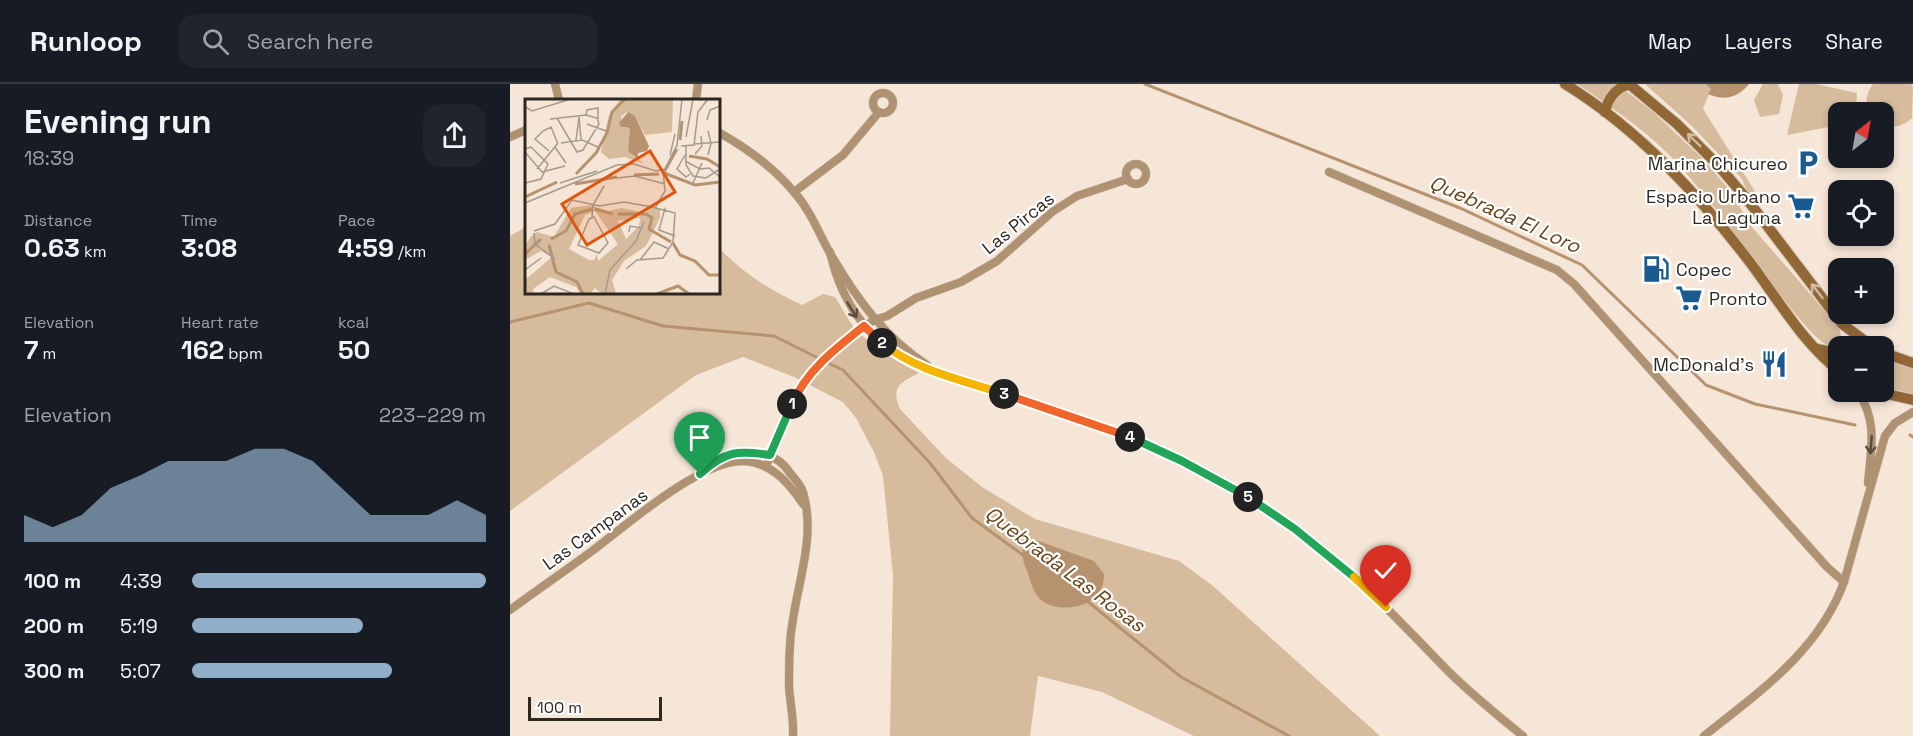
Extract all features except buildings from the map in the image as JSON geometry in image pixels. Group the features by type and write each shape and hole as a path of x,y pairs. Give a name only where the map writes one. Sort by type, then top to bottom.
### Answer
{"main road":[{"path":"1564,84 1646,144 1668,166 1727,233 1816,349 1828,360"},
{"path":"1605,112 1612,94 1629,84 1677,124 1717,164 1847,328 1858,336"},
{"path":"1847,328 1847,336"},
{"path":"1816,349 1828,351"},
{"path":"1894,356 1913,363"},
{"path":"1894,396 1913,400"}],"street":[{"path":"555,84 559,99"},
{"path":"696,99 698,84"},
{"path":"794,192 843,155 879,112"},
{"path":"510,137 525,130"},
{"path":"720,133 766,163 794,192 874,320 894,340 936,371"},
{"path":"1329,172 1557,270 1574,284 1827,567 1844,582"},
{"name":"Las Pircas","path":"864,326 916,298 961,282 997,261 1052,212 1077,196 1128,179"},
{"path":"830,252 843,293 864,326 896,354 915,364 1117,432 1182,461 1251,499 1295,529 1342,566 1386,607 1454,677 1522,736"},
{"path":"806,508 782,477 766,466 800,387 814,368 864,326"},
{"path":"1864,402 1869,412 1872,428 1866,501"},
{"path":"1704,735 1774,680 1796,659 1812,639 1836,601 1844,582 1885,436 1895,423 1913,412"},
{"name":"Las Campanas","path":"700,474 715,460 731,453 747,451 770,455"},
{"path":"770,455 786,466 802,489 806,508 806,553 790,643 789,687 793,736"},
{"name":"Las Campanas","path":"510,610 646,510 700,474 723,463 745,461 766,466"}],"shaded area":[{"path":"1577,84 1617,84 1652,111 1703,159 1731,192 1751,226 1828,314 1828,324 1836,324 1839,327 1841,336 1828,336 1828,345 1807,328 1680,166 1657,143"},
{"path":"1645,84 1705,84 1711,89 1703,109 1756,193 1749,197 1742,179 1692,126"},
{"path":"1763,84 1778,84 1783,95 1779,114 1760,117 1754,100"},
{"path":"1799,84 1816,84 1857,93 1857,102 1828,102 1828,127 1787,135"},
{"path":"1873,84 1911,84 1913,87 1912,118 1906,123 1894,127 1894,102 1867,102"},
{"path":"525,228 525,294 720,294 720,249 758,281 802,305 823,294 835,297 850,323 867,340 919,373 899,386 896,395 900,409 946,458 982,487 1035,519 1179,561 1213,586 1380,736 1194,736 1102,692 1038,676 1030,736 890,736 893,575 883,476 874,452 856,418 843,402 794,377 743,357 696,375 510,511 510,236"},
{"path":"1894,361 1913,368 1913,394 1894,389"}],"water":[{"path":"1705,84 1749,84 1735,95 1725,98 1708,94 1711,89"},
{"path":"1033,539 1094,561 1104,574 1099,593 1087,603 1071,607 1054,606 1040,599 1032,587 1023,557 1023,546"}],"waterway":[{"name":"Quebrada El Loro","path":"1145,84 1460,208 1582,265 1706,385 1755,404 1855,425"},
{"name":"Quebrada Las Rosas","path":"510,322 589,303 663,326 774,336 816,357"},
{"name":"Quebrada Las Rosas","path":"830,364 843,370 930,463 972,518 1023,555"},
{"name":"Quebrada Las Rosas","path":"1087,601 1181,677 1289,736"}],"place":[{"name":"Marina Chicureo","path":"1808,163"},
{"name":"Espacio Urbano La Laguna","path":"1801,206"},
{"name":"Copec","path":"1656,269"},
{"name":"Pronto","path":"1689,298"},
{"name":"McDonald's","path":"1774,364"}],"route":[{"path":"700,474 715,460 731,453 747,451 770,455 800,387 814,368 864,326 896,354 915,364 1088,421 1161,451 1205,473 1274,513 1342,566 1386,607"}]}
